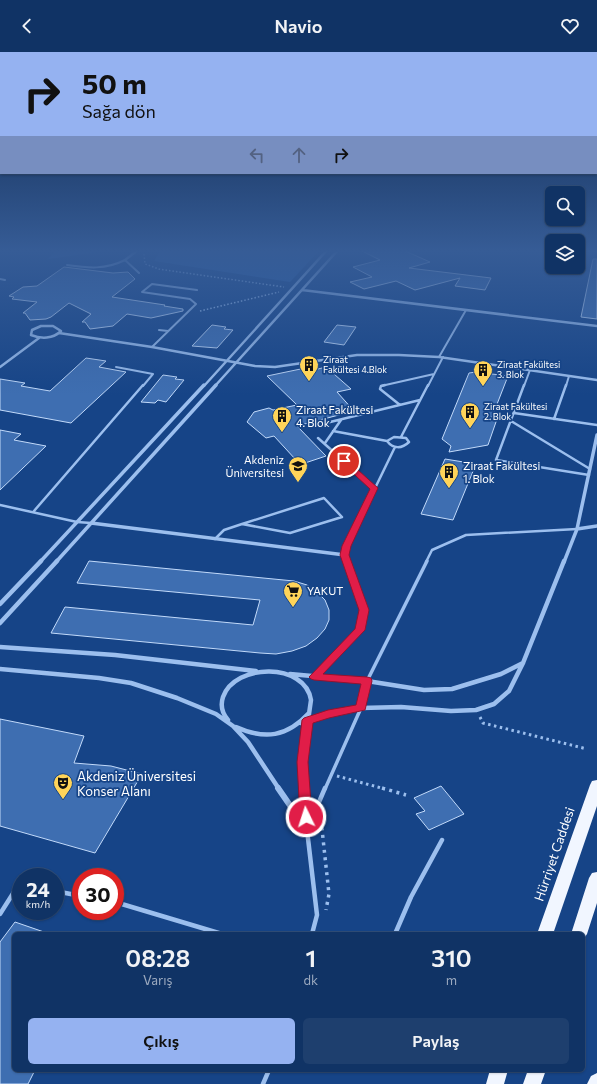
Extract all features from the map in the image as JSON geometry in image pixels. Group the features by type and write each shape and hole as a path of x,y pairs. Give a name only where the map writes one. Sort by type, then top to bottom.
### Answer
{"highway":[{"name":"Hürriyet Caddesi","path":"546,932 597,785"},
{"path":"580,932 597,878"},
{"path":"495,1084 498,1072"},
{"path":"532,1084 536,1072"}],"street":[{"path":"0,604 284,298"},
{"path":"0,623 237,364 295,298"},
{"path":"369,298 597,326"},
{"path":"59,333 60,329 57,327 41,326 30,332 34,337 39,338 50,337 59,333 152,347 254,366 275,367 357,355 399,354 441,357 597,380"},
{"path":"0,367 39,338"},
{"path":"0,669 99,678 131,683 197,706 216,714 233,726 245,732 260,735 275,734 290,730 308,720 328,714 361,708 401,707 451,711 476,710 494,704 509,691 523,663 577,529 597,434"},
{"path":"91,523 345,555"},
{"path":"577,529 597,526"},
{"path":"0,647 115,655 224,668 367,681 424,690 452,689 501,674 523,663"},
{"path":"265,672 251,674 238,679 229,686 223,696 221,706 225,717 248,742 261,764 307,830"},
{"path":"279,673 292,677 302,683 309,692 311,703 302,762 307,830"},
{"path":"301,723 309,713"}],"lane":[{"path":"152,347 184,314 196,304 190,299 184,298"},
{"path":"401,437 466,310"},
{"path":"159,330 168,331"},
{"path":"34,511 153,374 116,367"},
{"path":"530,370 496,460 589,475"},
{"path":"400,405 380,389 381,386 434,374"},
{"path":"554,419 570,376"},
{"path":"322,424 420,400"},
{"path":"514,413 597,425"},
{"path":"325,443 341,420"},
{"path":"511,421 590,469"},
{"path":"333,431 388,441 394,437 401,437 408,440 408,444 403,447 395,447 388,444 388,441"},
{"path":"318,438 374,488"},
{"path":"314,677 360,630 364,610 345,555 346,546 395,447"},
{"path":"215,539 224,530 242,524 324,498 342,517 290,533 242,524"},
{"path":"0,505 34,511 77,522 91,523"},
{"path":"313,932 317,915 307,830 361,708 367,681 432,550 466,535 577,529"},
{"path":"396,932 410,897 442,840"},
{"path":"0,914 12,895"},
{"path":"124,904 216,932"},
{"path":"264,1084 268,1072"}],"path":[{"path":"184,314 250,298"},
{"path":"476,710 483,723 587,749"},
{"path":"334,783 340,769"},
{"path":"332,775 406,795"},
{"path":"321,818 329,894 326,913"}],"building":[{"path":"120,298 165,305 164,306 183,309 183,311 151,318 127,314 113,326 90,329 85,322 82,322 91,314 69,303 51,317 46,319 30,320 25,313 23,313 37,302 12,299"},
{"path":"585,298 597,298 597,319 581,317"},
{"path":"212,325 226,327 224,329 233,330 217,348 192,346"},
{"path":"337,325 356,327 344,345 324,342"},
{"path":"86,358 106,361 99,367 126,372 71,423 0,410 0,379 25,383 21,386 50,391"},
{"path":"315,366 318,369 326,367 351,389 337,392 354,411 297,426 326,456 305,463 300,458 296,460 274,436 266,438 247,422 254,412 269,408 273,410 297,405 267,376"},
{"path":"476,372 508,376 492,417 497,419 488,445 449,452 451,446 442,439 469,373"},
{"path":"163,375 177,377 175,379 184,380 166,402 158,400 155,403 141,402"},
{"path":"0,430 21,434 14,440 46,446 0,490"},
{"name":"Ziraat Fakültesi 1. Blok","path":"445,459 476,464 453,520 421,514"},
{"name":"YAKUT","path":"89,561 294,581 307,585 325,600 329,610 329,620 325,629 317,638 306,646 292,651 276,654 51,633 65,607 253,625 260,600 77,583"},
{"name":"Akdeniz Üniversitesi Konser Alanı","path":"0,719 84,736 74,763 111,766 142,774 95,853 0,826"},
{"path":"441,786 464,814 429,830 416,814 425,811 414,798"},
{"path":"15,922 44,932 12,932 12,1072 34,1072 28,1084 0,1084 0,942"}],"place":[{"name":"Ziraat Fakültesi 4.Blok","path":"309,382"},
{"name":"Ziraat Fakültesi 3. Blok","path":"483,387"},
{"name":"Ziraat Fakültesi 2. Blok","path":"470,429"},
{"name":"Ziraat Fakültesi 4. Blok","path":"282,433"},
{"name":"Akdeniz Üniversitesi","path":"298,483"},
{"name":"Ziraat Fakültesi 1. Blok","path":"449,489"},
{"name":"YAKUT","path":"293,608"},
{"name":"Akdeniz Üniversitesi Konser Alanı","path":"63,800"}],"route":[{"path":"306,817 302,762 308,720 328,714 361,708 367,681 314,677 360,630 364,610 347,565 345,555 346,546 374,488 344,461"}]}
